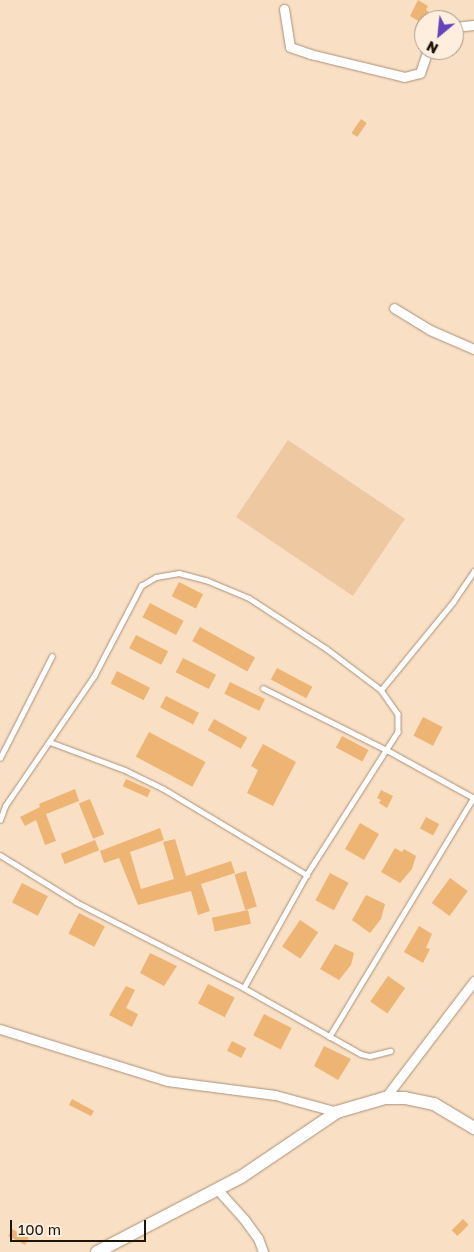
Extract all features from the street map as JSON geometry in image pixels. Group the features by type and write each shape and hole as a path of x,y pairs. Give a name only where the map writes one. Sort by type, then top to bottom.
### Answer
{"street":[{"path":"284,9 288,42 296,50 404,77 420,73 425,60"},
{"path":"394,308 430,330 474,349"},
{"path":"385,1098 474,981"},
{"path":"0,1029 167,1082 275,1095 337,1112"},
{"path":"97,1252 217,1189 297,1142 337,1112 385,1098 423,1100 474,1128"},
{"path":"217,1189 258,1238 263,1252"}],"lane":[{"path":"381,690 453,602 474,571"},
{"path":"0,820 5,806 94,676 141,586 156,577 179,573 206,580 248,598 327,649 381,690 398,714 400,724 387,750 308,875 244,988"},
{"path":"0,758 52,656"},
{"path":"262,688 387,750 474,798 329,1037"},
{"path":"50,742 125,770 164,789 308,875"},
{"path":"0,855 76,902 244,988 361,1054 370,1056 390,1051"}],"shaded area":[{"path":"288,440 405,519 353,596 236,517"}],"building":[{"path":"418,0 428,6 426,10 414,10 414,18 410,16"},
{"path":"361,119 367,123 357,137 351,133"},
{"path":"179,582 203,594 196,609 172,596"},
{"path":"150,603 184,621 176,635 142,617"},
{"path":"200,627 255,658 247,672 192,641"},
{"path":"136,635 168,651 161,665 129,648"},
{"path":"183,658 216,675 209,689 176,672"},
{"path":"277,668 312,687 306,698 271,679"},
{"path":"117,671 150,688 144,700 111,683"},
{"path":"230,682 265,699 259,711 224,694"},
{"path":"166,696 199,713 193,724 160,708"},
{"path":"423,717 443,727 433,746 413,736"},
{"path":"214,719 247,737 241,749 208,730"},
{"path":"149,732 206,762 192,787 136,757"},
{"path":"342,736 368,750 362,762 336,747"},
{"path":"263,744 296,762 273,806 247,793 258,770 251,766"},
{"path":"126,779 151,790 147,797 123,786"},
{"path":"75,789 79,801 46,814 56,841 45,845 36,820 25,826 20,817 40,807 39,804"},
{"path":"381,790 393,796 387,808 379,803 381,800 377,798"},
{"path":"90,799 104,834 93,839 79,803"},
{"path":"426,817 439,824 433,836 420,828"},
{"path":"360,823 379,834 364,860 345,849"},
{"path":"160,828 164,840 130,852 141,889 174,879 163,842 175,839 186,876 231,861 235,873 201,884 210,911 198,915 191,891 138,905 119,858 104,863 100,851"},
{"path":"95,840 99,850 65,864 61,854"},
{"path":"395,848 402,852 404,849 416,856 412,869 400,883 381,872"},
{"path":"246,871 257,906 245,910 235,875"},
{"path":"330,873 349,883 334,910 315,900"},
{"path":"450,878 468,891 450,916 432,903"},
{"path":"22,883 48,896 38,916 12,903"},
{"path":"366,895 385,904 381,919 370,933 352,920"},
{"path":"248,910 251,924 215,931 212,918"},
{"path":"79,913 105,926 94,947 69,933"},
{"path":"300,920 318,932 300,959 282,947"},
{"path":"419,926 432,934 426,948 430,949 423,963 404,952"},
{"path":"335,944 354,953 351,965 339,980 320,969"},
{"path":"150,953 177,966 164,986 140,973"},
{"path":"388,976 405,988 387,1013 370,1001"},
{"path":"208,984 235,998 225,1017 198,1004"},
{"path":"126,986 135,990 126,1008 138,1014 132,1027 109,1015"},
{"path":"264,1014 292,1028 281,1049 253,1035"},
{"path":"232,1041 246,1048 241,1058 227,1051"},
{"path":"324,1046 351,1059 338,1080 314,1066"},
{"path":"72,1099 94,1111 91,1116 69,1105"},
{"path":"463,1219 469,1225 457,1236 452,1230"},
{"path":"12,1229 29,1238 25,1245 8,1236"}]}
